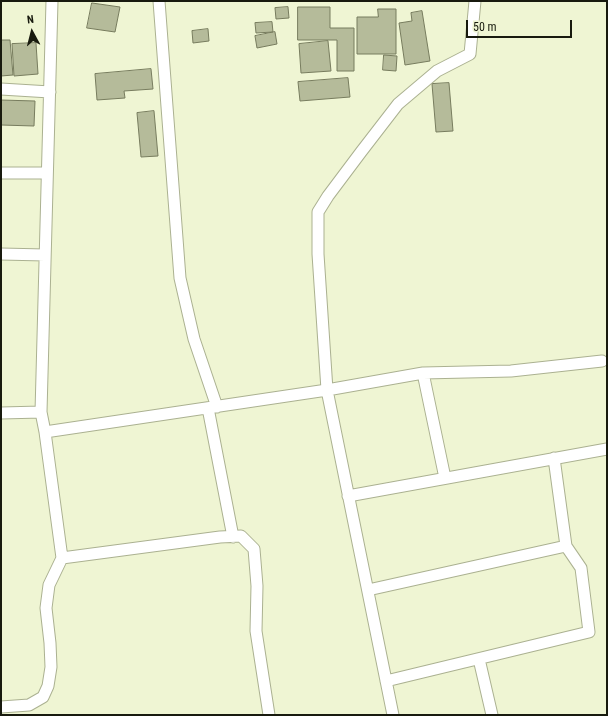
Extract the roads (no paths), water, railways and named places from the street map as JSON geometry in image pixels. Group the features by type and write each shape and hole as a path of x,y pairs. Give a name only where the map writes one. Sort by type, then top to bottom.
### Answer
{"street":[{"path":"1,707 29,705 43,697 48,686 50,649 46,608 49,585 62,558 41,412 52,1"},
{"path":"159,1 180,278 194,338 213,407 233,537"},
{"path":"393,715 327,390 318,254 318,212 352,164 398,104 438,71 470,54 476,1"},
{"path":"1,89 50,92"},
{"path":"1,173 47,173"},
{"path":"1,254 45,255"},
{"path":"45,432 327,390 423,373 511,371 602,361"},
{"path":"423,373 445,478"},
{"path":"1,414 41,412"},
{"path":"348,496 607,449"},
{"path":"386,681 589,632 581,568 566,546 554,458"},
{"path":"62,558 220,537 241,536 254,549 257,586 256,631 269,715"},
{"path":"368,590 566,546"},
{"path":"479,659 492,715"}]}
